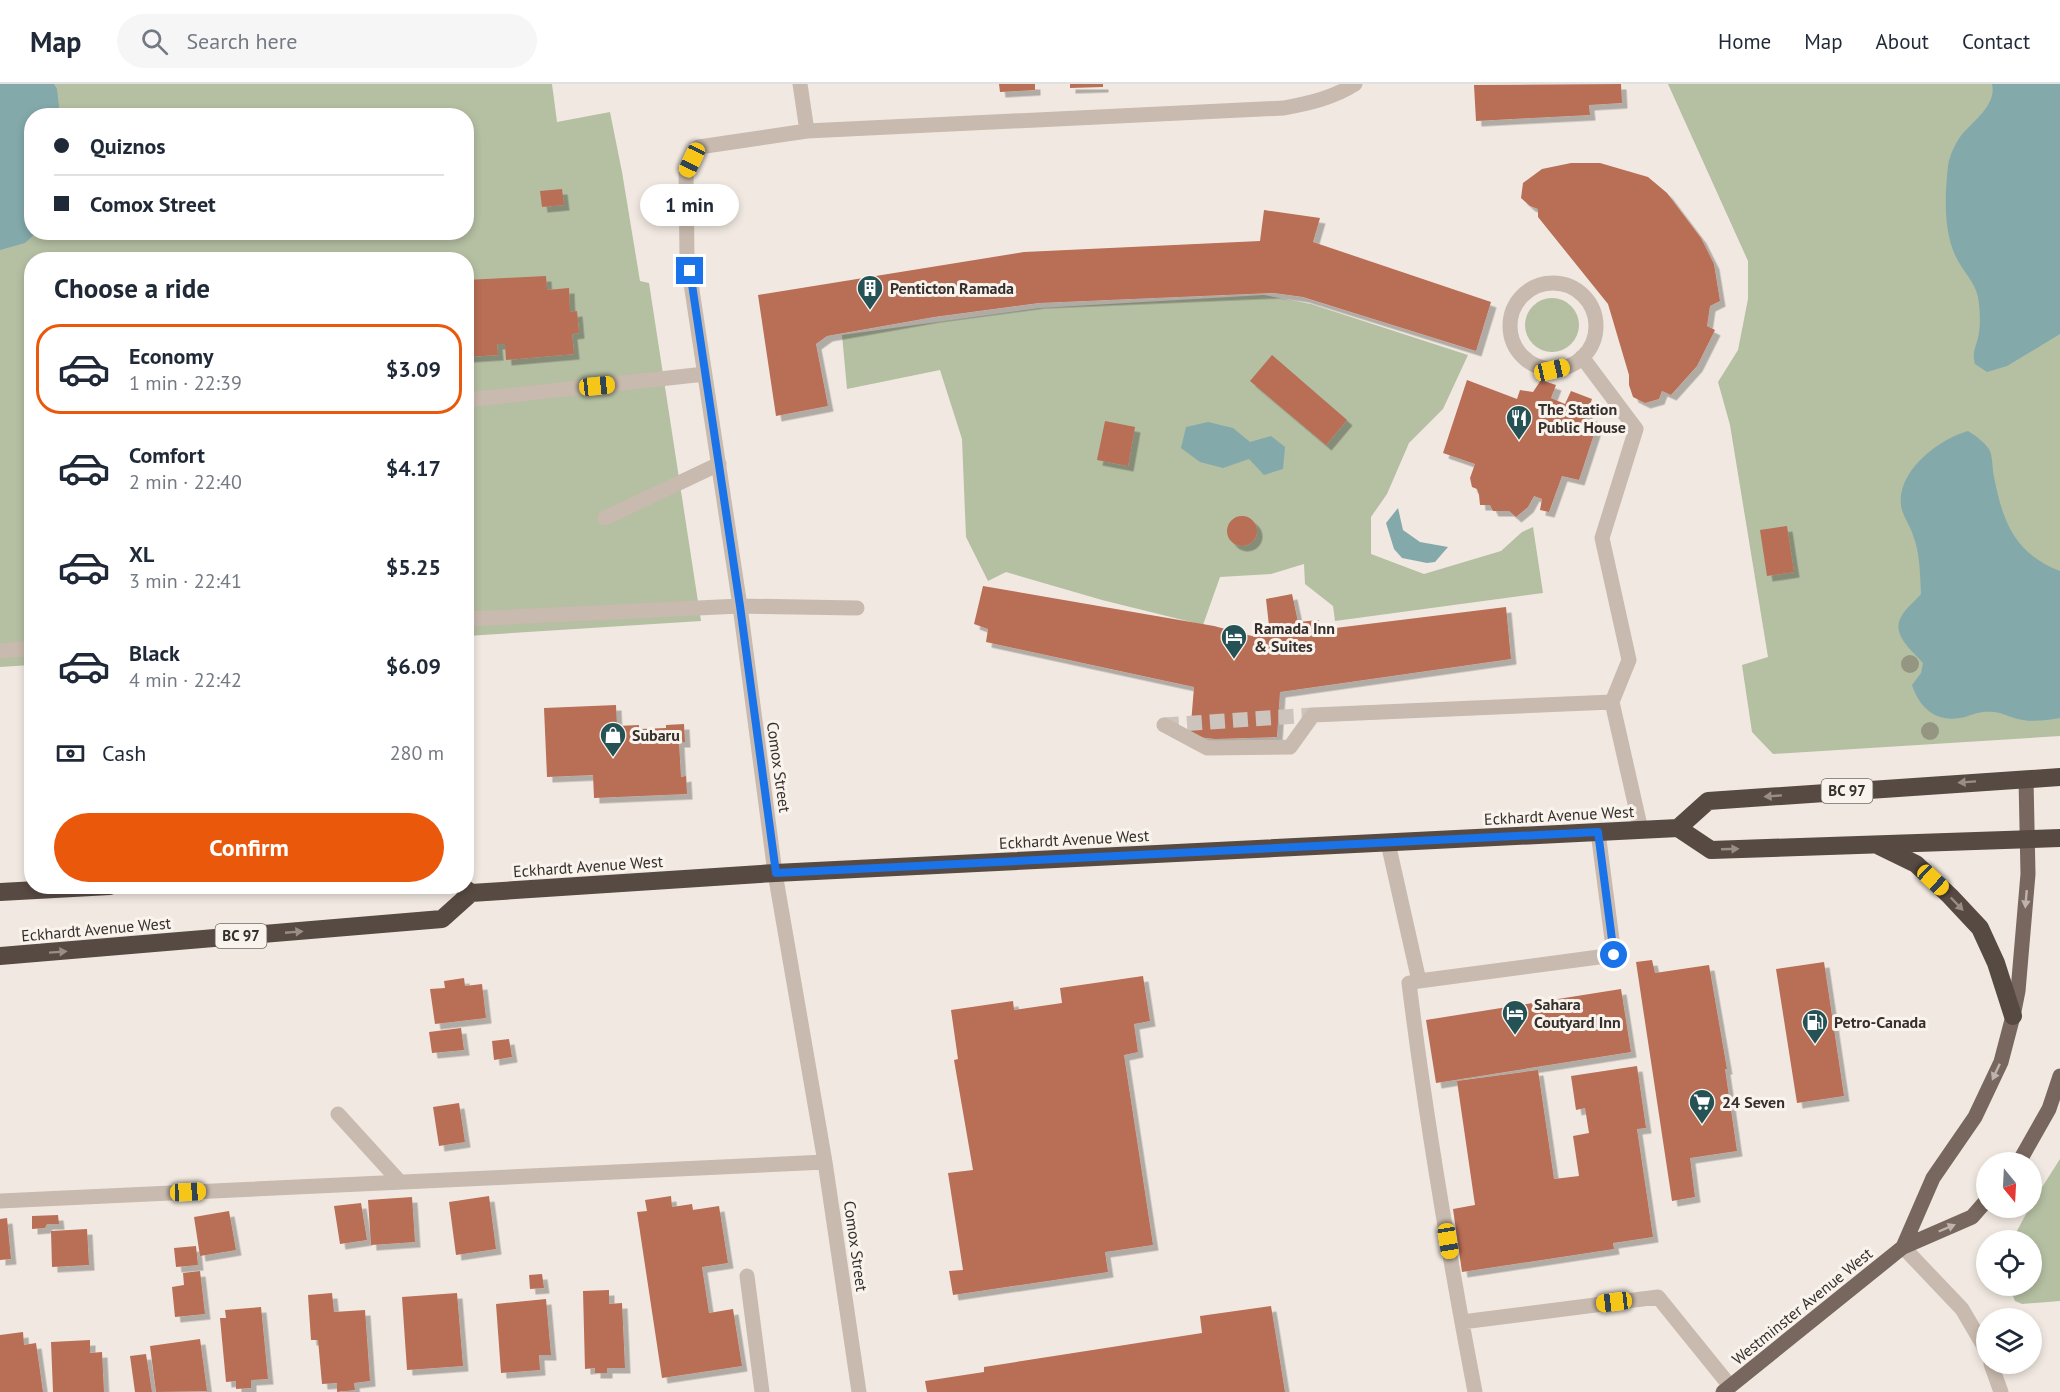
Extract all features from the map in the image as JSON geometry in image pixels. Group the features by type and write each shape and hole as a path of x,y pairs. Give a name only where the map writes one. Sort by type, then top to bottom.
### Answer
{"highway":[{"name":"BC 97","path":"1678,828 1708,801 2060,777"},
{"name":"Eckhardt Avenue West","path":"474,890 1678,828"},
{"path":"1678,828 1711,850 2060,838"},
{"path":"1877,845 1916,864 1980,928 1996,963 2013,1016"},
{"path":"0,892 24,891"},
{"name":"Eckhardt Avenue West","path":"0,956 442,919 464,894"}],"main road":[{"name":"Westminster Avenue West","path":"1903,1247 1933,1178 1976,1117 2001,1062 2018,991 2027,886 2026,779"},
{"path":"2025,1152 2049,1109 2060,1076"},
{"name":"Westminster Avenue West","path":"1726,1389 1903,1247 1972,1217 1976,1212"}],"street":[{"path":"800,84 807,131 1284,108 1316,102 1338,94 1355,84"},
{"name":"Comox Street","path":"807,131 699,147 686,174 687,257 740,606 776,873 825,1162 859,1392"},
{"path":"1549,281 1573,286 1591,302 1597,318 1596,336 1589,352 1582,357 1573,365 1552,370 1532,364 1517,351 1509,334 1510,316 1518,299 1531,287 1549,281"},
{"path":"1582,357 1636,429 1602,538 1629,660 1612,702 1641,830"},
{"path":"474,399 705,375"},
{"path":"605,518 719,464"},
{"path":"474,619 740,606 857,608"},
{"path":"0,651 24,649"},
{"path":"1164,724 1207,748 1290,747 1313,715 1612,702"},
{"path":"1475,1392 1461,1322 1419,1065 1409,983 1614,955 1598,832"},
{"path":"1388,843 1419,981"},
{"path":"338,1114 400,1182"},
{"path":"0,1201 825,1162"},
{"path":"1903,1247 1962,1309 1976,1333"},
{"path":"747,1276 762,1392"},
{"path":"1461,1322 1658,1297 1726,1389"},
{"path":"1995,1374 2001,1392"}],"green space":[{"path":"0,84 552,84 557,122 610,112 640,281 649,283 701,621 474,636 474,252 24,252 24,665 0,667"},
{"path":"1668,84 2060,84 2060,736 1773,754 1752,732 1742,665 1768,657 1730,425 1718,382 1738,350 1748,299 1748,261"},
{"path":"1264,295 1311,304 1468,355 1443,409 1409,443 1387,494 1371,517 1371,554 1424,574 1501,551 1522,532 1533,527 1543,593 1335,621 1333,606 1305,584 1304,564 1271,574 1220,577 1203,625 1102,600 1006,572 988,581 966,537 962,439 940,370 847,389 842,335 1040,308"},
{"path":"1547,298 1557,298 1567,302 1575,310 1579,325 1575,340 1567,348 1557,352 1547,352 1537,348 1529,340 1525,330 1525,320 1529,310 1537,302"},
{"path":"2060,1159 2060,1301 2022,1304 2015,1301 2013,1296 2042,1296 2042,1230 2017,1230 2024,1218 2042,1218 2042,1187"}],"water":[{"path":"0,84 54,84 57,89 59,108 24,108 24,240 28,240 0,250"},
{"path":"1992,84 2060,84 2060,334 2007,366 1987,372 1975,364 1974,354 1980,323 1978,297 1952,247 1947,224 1946,200 1948,166 1954,147 1987,106 1993,92"},
{"path":"1208,422 1233,428 1250,442 1271,436 1285,447 1283,469 1264,475 1249,459 1223,468 1200,462 1181,448 1186,427"},
{"path":"1968,431 1989,449 2002,508 2013,534 2032,555 2044,564 2060,571 2060,718 2028,721 1988,712 1955,719 1946,718 1931,713 1925,708 1915,694 1912,685 1921,673 1923,663 1904,642 1899,624 1905,611 1921,594 1918,556 1912,531 1901,505 1902,492 1906,480 1922,458 1945,441"},
{"path":"1398,508 1403,530 1420,542 1448,547 1435,562 1427,563 1402,558 1394,549 1386,523"}],"building":[{"path":"999,84 1035,84 1035,90 1000,92"},
{"path":"1070,84 1103,84 1103,87 1070,88"},
{"path":"1621,84 1622,103 1589,105 1590,115 1476,121 1474,85"},
{"path":"1571,163 1600,163 1648,177 1667,193 1701,238 1714,264 1720,301 1710,306 1707,326 1715,330 1697,366 1671,395 1662,391 1659,399 1645,403 1633,397 1629,375 1608,304 1538,217 1538,209 1530,206 1521,198 1523,183 1542,169"},
{"path":"562,189 564,205 542,207 540,191"},
{"name":"Penticton Ramada","path":"1264,210 1320,218 1313,242 1491,302 1476,351 1303,297 1274,293 1039,303 934,317 827,336 816,344 828,406 776,416 758,295 1024,252 1260,241"},
{"path":"546,276 547,290 569,288 570,312 577,311 579,333 572,334 574,354 506,360 505,344 497,344 498,355 474,356 474,280"},
{"path":"1272,355 1347,420 1326,445 1250,381"},
{"name":"The Station Public House","path":"1467,380 1517,399 1520,390 1533,392 1541,380 1556,385 1551,398 1565,404 1571,391 1592,399 1585,419 1598,422 1579,480 1562,476 1549,512 1540,510 1542,499 1534,496 1528,507 1516,517 1509,511 1493,511 1490,505 1480,505 1477,489 1472,487 1470,478 1475,464 1443,453"},
{"path":"1105,421 1135,427 1128,466 1097,460"},
{"path":"1242,516 1252,521 1257,531 1252,541 1242,546 1232,541 1227,531 1232,521"},
{"path":"1787,526 1794,572 1767,576 1760,530"},
{"path":"983,586 1214,626 1252,636 1253,628 1269,626 1266,599 1292,594 1298,622 1319,620 1319,630 1506,607 1511,659 1280,692 1277,737 1215,739 1190,736 1194,687 986,642 988,629 974,624"},
{"name":"Subaru","path":"616,705 617,726 639,725 639,729 666,728 666,725 684,724 685,742 679,742 681,777 686,776 687,794 594,798 593,775 547,777 544,708"},
{"path":"1652,960 1655,973 1709,965 1727,1069 1725,1069 1737,1151 1690,1158 1695,1197 1672,1201 1636,962"},
{"path":"1824,962 1844,1096 1797,1103 1776,969"},
{"path":"1143,976 1150,1021 1134,1024 1138,1052 1124,1055 1153,1245 1105,1252 1108,1272 953,1295 949,1271 963,1270 948,1173 973,1170 954,1060 958,1059 951,1010 1013,1001 1014,1010 1062,1003 1060,988"},
{"path":"464,978 465,986 482,984 486,1018 435,1024 430,989 445,988 444,981"},
{"path":"1621,989 1631,1052 1436,1083 1426,1020"},
{"path":"461,1028 464,1050 432,1053 429,1032"},
{"path":"509,1039 512,1057 494,1060 492,1041"},
{"name":"Sahara Coutyard Inn","path":"1637,1066 1646,1128 1637,1129 1653,1237 1613,1243 1614,1249 1462,1272 1453,1209 1475,1205 1457,1081 1538,1070 1554,1179 1579,1176 1573,1136 1589,1133 1585,1108 1576,1110 1571,1076"},
{"path":"459,1103 465,1142 439,1146 433,1107"},
{"path":"489,1196 496,1249 456,1255 449,1202"},
{"path":"671,1196 672,1207 692,1204 693,1210 719,1206 728,1263 702,1267 709,1313 733,1309 742,1366 662,1378 637,1212 647,1211 645,1200"},
{"path":"412,1197 415,1242 371,1245 368,1200"},
{"path":"361,1203 367,1240 340,1244 334,1206"},
{"path":"229,1211 236,1250 200,1256 194,1217"},
{"path":"58,1215 59,1224 47,1224 45,1228 32,1229 32,1216"},
{"path":"7,1218 11,1259 0,1260 0,1219"},
{"path":"87,1229 89,1265 52,1267 51,1231"},
{"path":"196,1246 198,1265 176,1267 174,1248"},
{"path":"200,1271 205,1314 175,1317 172,1287 184,1285 183,1273"},
{"path":"542,1274 544,1288 530,1289 529,1275"},
{"path":"609,1290 609,1304 622,1303 625,1368 607,1368 607,1373 595,1373 595,1368 585,1369 583,1291"},
{"path":"332,1293 334,1312 365,1310 370,1381 354,1383 355,1390 337,1392 337,1383 322,1384 318,1340 311,1340 308,1295"},
{"path":"457,1293 463,1366 407,1370 402,1297"},
{"path":"546,1299 551,1355 539,1355 540,1370 501,1373 496,1304"},
{"path":"1271,1306 1285,1392 927,1392 925,1381 984,1372 984,1367 1202,1333 1200,1316"},
{"path":"261,1307 268,1379 251,1380 251,1388 236,1389 236,1381 226,1382 220,1318 226,1318 225,1310"},
{"path":"23,1332 24,1345 36,1343 43,1392 0,1392 0,1335"},
{"path":"200,1339 207,1391 156,1392 150,1346"},
{"path":"90,1340 90,1353 102,1352 104,1392 53,1392 51,1342"},
{"path":"146,1354 152,1392 135,1392 130,1356"}],"tunnel":[{"path":"1164,725 1313,715"}],"place":[{"name":"Penticton Ramada","path":"870,311"},
{"name":"The Station Public House","path":"1519,441"},
{"name":"Ramada Inn & Suites","path":"1234,660"},
{"name":"Subaru","path":"613,758"},
{"name":"Sahara Coutyard Inn","path":"1515,1036"},
{"name":"Petro-Canada","path":"1815,1045"},
{"name":"24 Seven","path":"1702,1125"}],"route":[{"path":"690,271 740,606 776,873 1598,832 1614,955"}]}
